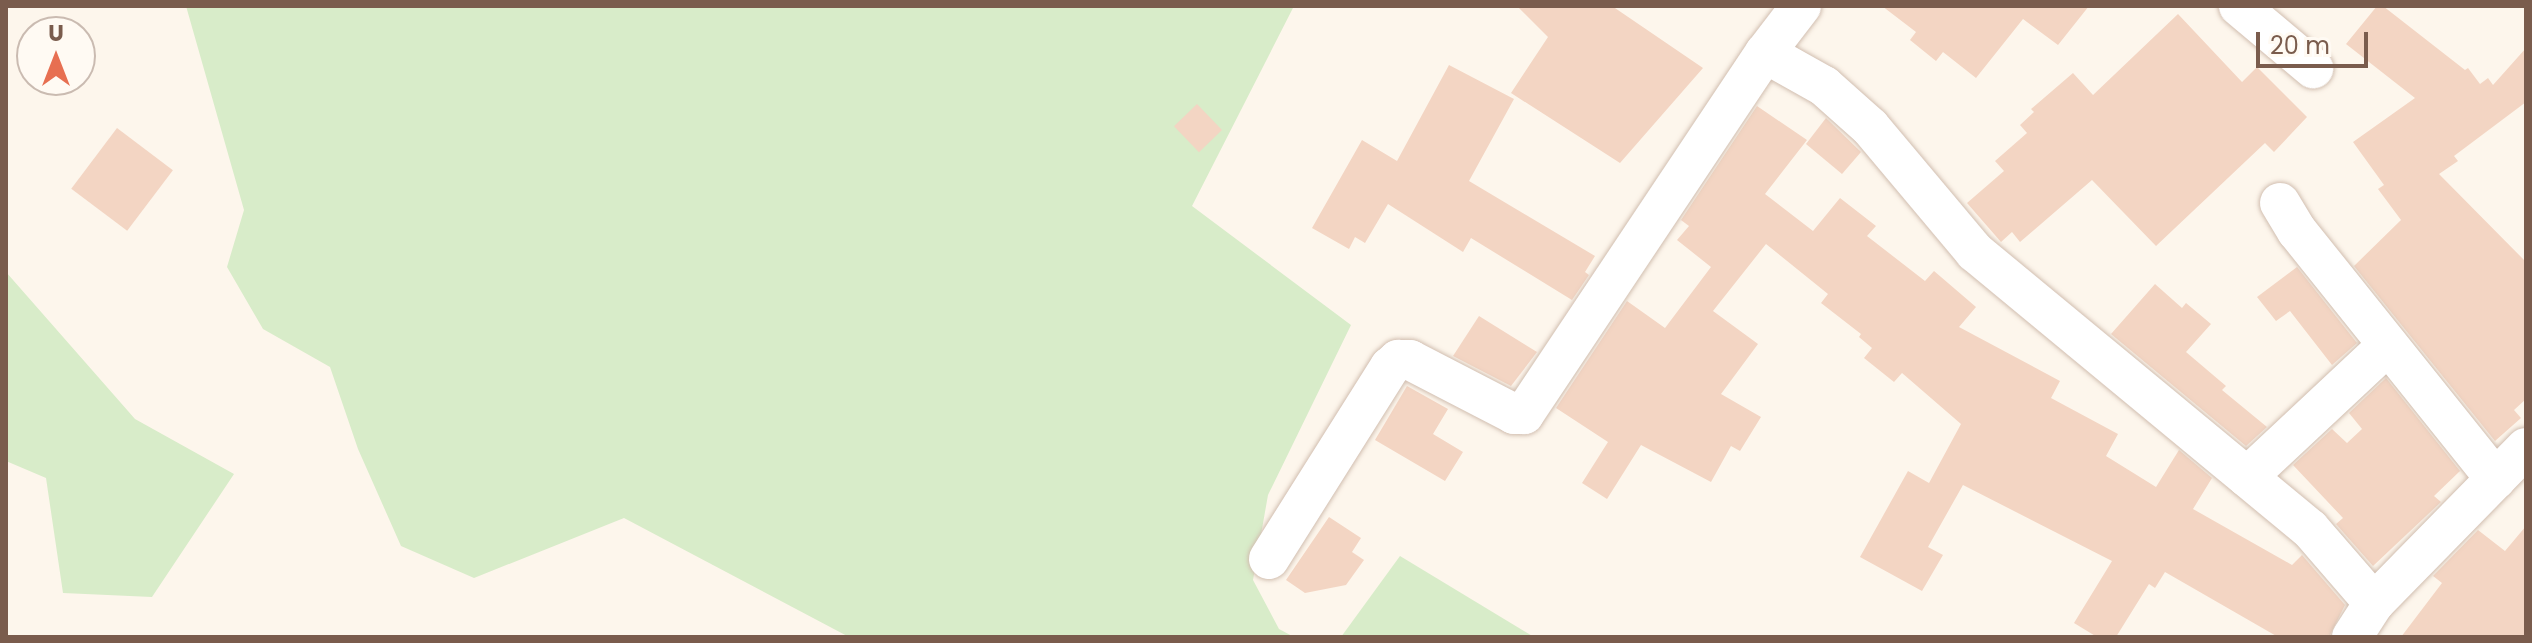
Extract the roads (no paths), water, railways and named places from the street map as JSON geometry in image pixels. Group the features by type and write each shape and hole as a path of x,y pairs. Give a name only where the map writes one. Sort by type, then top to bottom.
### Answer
{"street":[{"path":"1269,559 1390,367 1398,360 1410,360 1514,414 1524,414 1765,53 1801,6"},
{"path":"2239,6 2313,68"},
{"path":"1765,53 1824,86 1870,127 1975,252 2310,529 2374,603"},
{"path":"2280,203 2297,231 2496,479"},
{"path":"2247,477 2388,345"},
{"path":"2352,637 2374,603 2526,448"}]}
